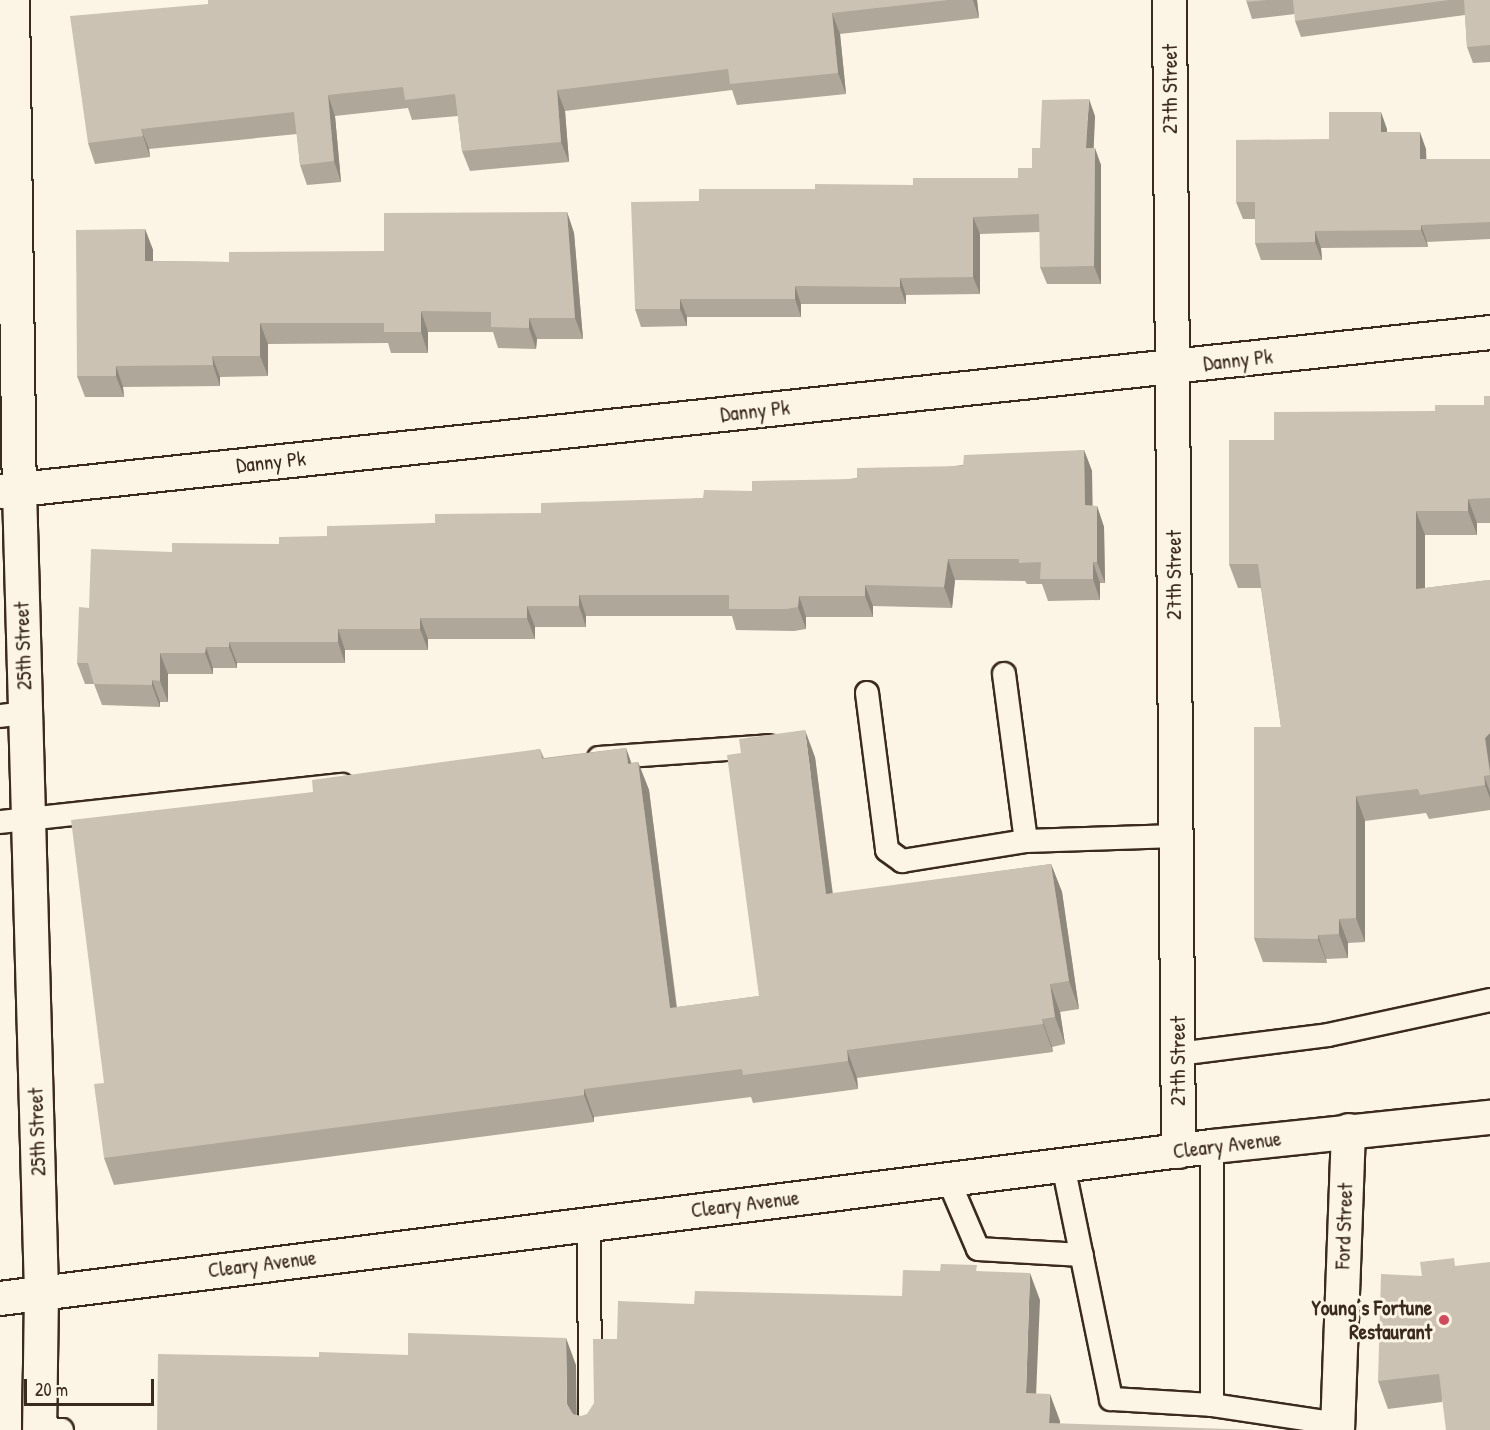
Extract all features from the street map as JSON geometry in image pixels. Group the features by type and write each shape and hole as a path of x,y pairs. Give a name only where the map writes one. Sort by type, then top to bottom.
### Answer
{"street":[{"name":"25th Street","path":"12,0 10,490 14,820 47,1429"},
{"name":"27th Street","path":"1170,0 1178,1151"},
{"name":"Danny Pk","path":"10,490 1172,368 1490,332"},
{"name":"Cleary Avenue","path":"0,1298 1212,1146 1348,1130 1490,1117"},
{"name":"Ford Street","path":"1337,1427 1348,1130"}],"lane":[{"path":"1004,674 1026,842"},
{"path":"867,693 887,850 902,861 1026,842 1176,836"},
{"path":"577,761 789,745"},
{"path":"14,820 369,782"},
{"path":"1178,1054 1328,1035 1490,1000"},
{"path":"1212,1146 1212,1405"},
{"path":"1064,1165 1112,1399 1212,1405 1337,1427"},
{"path":"948,1179 978,1249 1082,1256"},
{"path":"589,1224 590,1430"}],"building":[{"path":"208,0 949,0 832,13 838,73 730,84 728,69 557,90 561,142 462,151 455,94 405,100 403,87 328,95 334,161 300,165 294,112 141,129 143,136 88,143 70,16 208,4"},
{"path":"1293,0 1449,0 1295,21"},
{"path":"1464,0 1490,0 1490,45 1467,47"},
{"path":"1089,99 1086,148 1095,148 1094,266 1040,267 1039,214 973,217 973,277 900,278 900,287 795,286 795,299 680,299 680,309 635,309 631,202 699,201 699,189 815,189 815,184 913,185 913,178 1018,178 1018,168 1032,168 1032,148 1040,148 1042,100"},
{"path":"1329,112 1381,112 1381,132 1420,132 1420,159 1490,159 1490,222 1421,225 1421,230 1315,231 1315,242 1255,243 1255,202 1236,202 1236,140 1329,139"},
{"path":"567,212 575,318 529,318 529,328 491,327 491,312 421,311 421,332 384,332 384,323 260,323 260,356 212,356 213,365 116,366 116,376 77,376 76,230 145,229 145,261 229,262 229,252 384,251 384,213"},
{"path":"1484,396 1490,396 1490,498 1468,499 1468,511 1416,511 1416,589 1490,580 1490,733 1485,738 1490,775 1484,776 1485,785 1420,795 1418,789 1356,796 1356,918 1339,919 1339,934 1318,935 1318,939 1254,938 1254,727 1281,727 1258,564 1229,564 1229,440 1274,440 1274,412 1435,411 1435,405 1484,405"},
{"path":"1084,450 1085,505 1097,506 1097,562 1093,562 1093,579 1040,579 1041,562 1019,563 1019,559 948,559 944,587 865,585 865,596 799,596 798,607 786,609 729,609 729,595 579,595 579,606 527,606 527,618 420,618 420,629 338,629 338,642 229,642 229,647 206,647 205,653 160,653 160,681 152,680 152,685 94,684 88,663 77,663 79,607 89,608 91,549 172,552 172,543 279,544 279,537 327,536 327,526 435,523 435,514 541,513 541,503 703,498 704,490 752,491 752,481 857,479 857,468 963,466 964,455"},
{"path":"805,730 826,894 1051,864 1069,981 1050,984 1055,1017 1042,1019 1043,1024 847,1050 848,1061 743,1075 742,1069 584,1089 584,1095 104,1158 94,1084 104,1083 71,820 313,792 312,780 540,749 542,759 626,748 628,764 638,762 670,1008 759,996 727,755 741,753 739,739"},
{"path":"1454,1258 1455,1266 1490,1262 1490,1430 1446,1430 1439,1374 1378,1381 1381,1274 1422,1276 1420,1262"},
{"path":"941,1264 977,1265 976,1271 1030,1273 1026,1393 1050,1394 1049,1423 1258,1430 157,1430 158,1354 319,1357 319,1352 408,1355 408,1333 566,1338 567,1404 573,1414 581,1416 587,1414 594,1403 593,1339 617,1339 618,1301 694,1304 695,1291 902,1296 903,1270 940,1271"}],"place":[{"name":"Young’s Fortune Restaurant","path":"1444,1320"}]}
